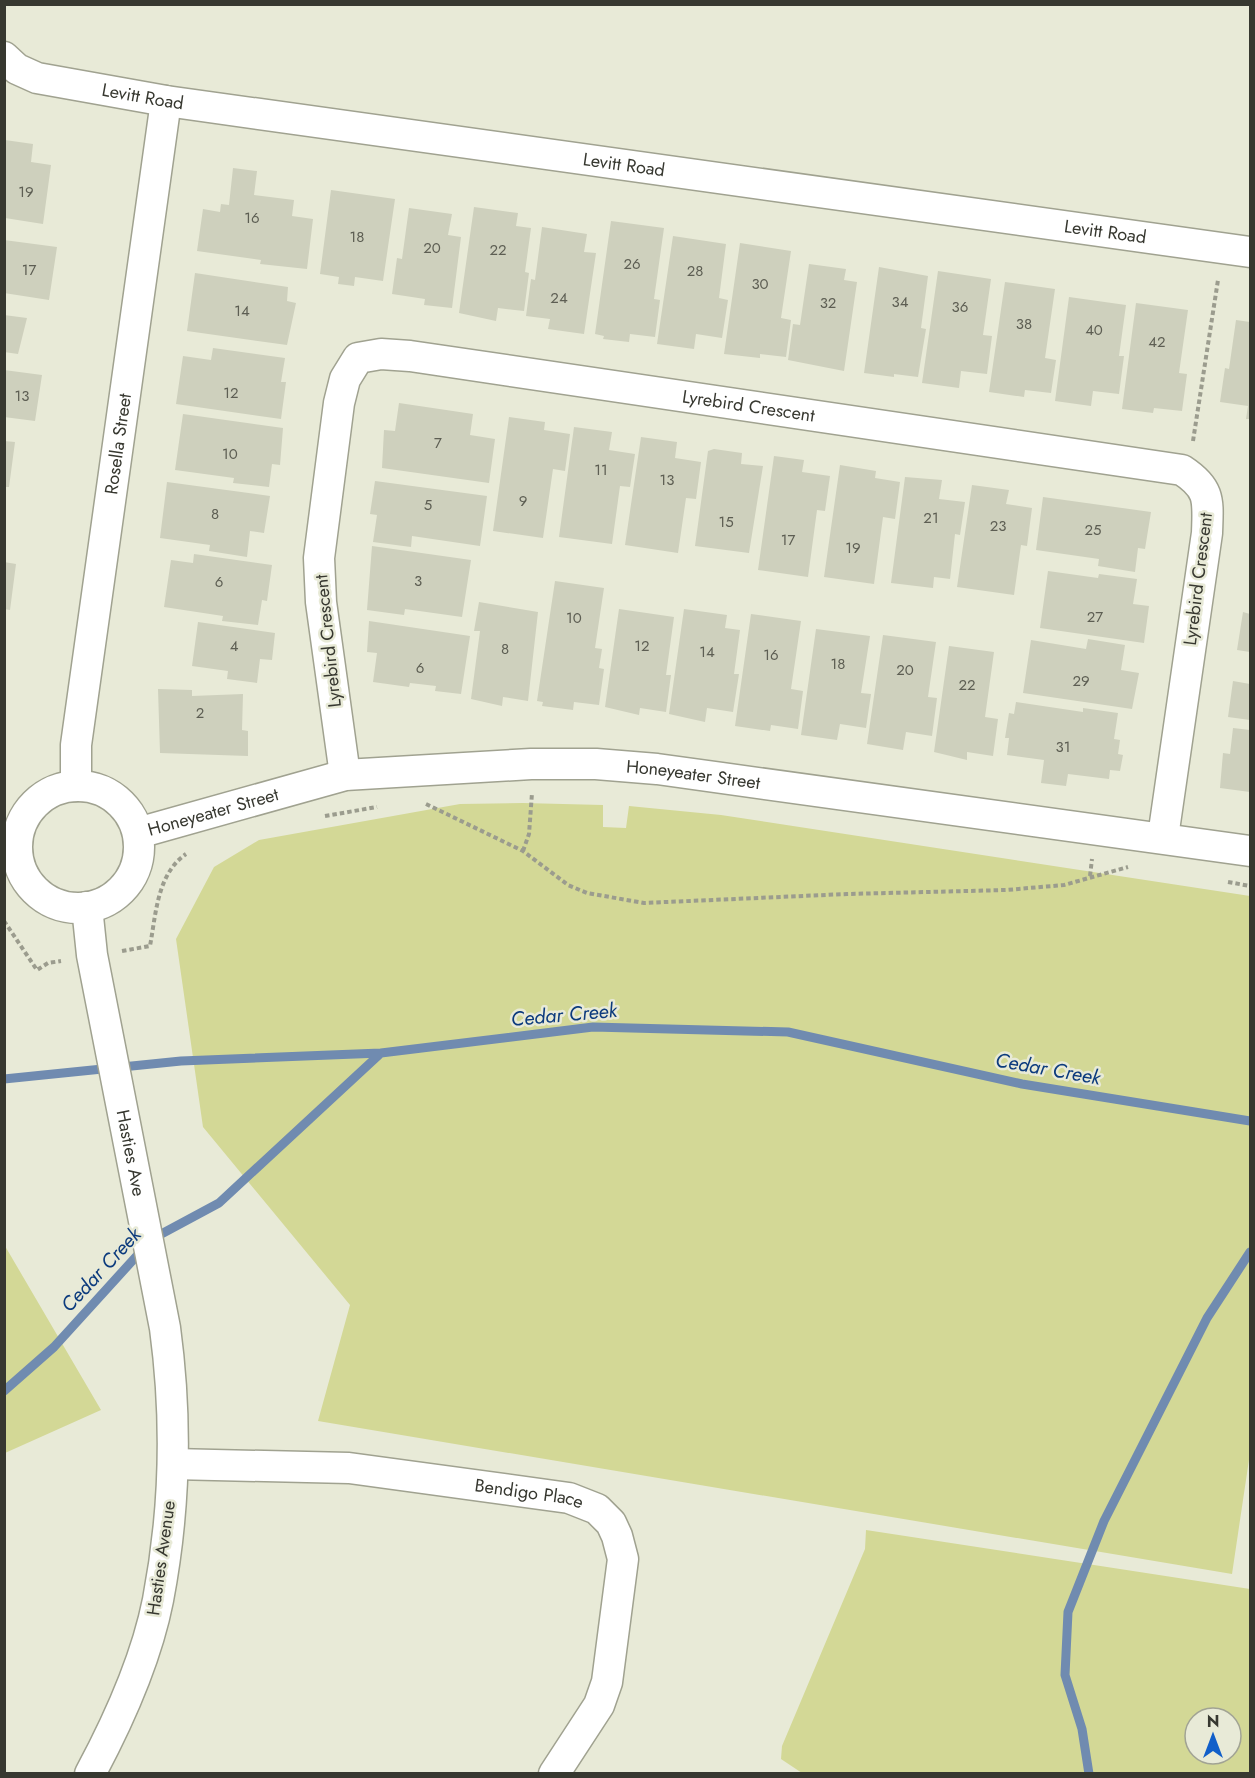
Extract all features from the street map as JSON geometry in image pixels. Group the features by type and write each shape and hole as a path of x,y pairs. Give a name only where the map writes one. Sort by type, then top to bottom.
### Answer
{"street":[{"name":"Levitt Road","path":"4,57 17,69 38,78 166,101 1237,250"},
{"name":"Rosella Street","path":"76,786 76,745 166,101"},
{"name":"Lyrebird Crescent","path":"345,775 321,602 319,558 339,403 345,379 358,358 381,354 410,356 1182,470 1201,483 1208,506 1207,533 1163,837"},
{"name":"Honeyeater Street","path":"138,833 345,775 531,764 596,764 657,769 1163,837 1251,851"},
{"path":"76,786 93,787 109,794 122,804 132,817 138,833 140,850 136,867 129,881 118,894 104,903 87,907 71,907 41,895 11,854 23,821 32,807 52,792 76,786"},
{"name":"Hasties Ave","path":"87,907 92,955 165,1328 171,1402"},
{"name":"Hasties Avenue","path":"90,1773 118,1718 143,1653 158,1600 173,1464 171,1402"},
{"name":"Bendigo Place","path":"173,1464 349,1468 569,1498 597,1509 611,1523 617,1536 622,1559 606,1683 598,1705 554,1773"}],"path":[{"path":"1182,470 1192,445 1237,250"},
{"path":"524,851 529,834 532,807 531,764"},
{"path":"421,802 435,806 524,851 568,885 587,893 644,903 1006,890 1064,885 1126,867 1138,869"},
{"path":"317,817 384,806"},
{"path":"134,949 150,946 164,878 177,860 195,846"},
{"path":"1217,881 1251,886"},
{"path":"4,921 36,970 48,963"}],"green space":[{"path":"460,804 603,805 603,827 626,828 629,806 721,815 1250,896 1250,1453 1232,1574 318,1421 350,1305 203,1127 176,939 214,867 259,840"},
{"path":"5,1246 101,1410 4,1453"},
{"path":"866,1530 1250,1589 1250,1773 802,1773 781,1759 782,1746 865,1549"}],"building":[{"path":"5,140 33,144 31,162 51,165 43,224 5,218"},
{"path":"233,168 257,171 254,195 294,200 292,216 313,219 307,269 260,264 261,260 197,251 203,209 220,212 221,204 229,205"},
{"path":"331,190 395,199 383,281 355,277 354,286 338,284 339,277 320,274"},
{"path":"474,207 518,213 516,226 531,228 525,272 529,273 524,311 498,308 496,321 459,313"},
{"path":"409,208 452,214 448,235 461,237 452,308 424,305 425,299 392,294 397,258 402,259"},
{"path":"611,221 664,228 654,299 660,300 655,337 630,334 629,342 603,339 604,336 595,334"},
{"path":"542,227 587,234 584,252 596,253 584,334 548,329 550,319 526,316 531,279 535,280"},
{"path":"673,236 726,244 719,298 728,300 722,338 696,334 694,349 657,344"},
{"path":"4,240 57,247 49,300 4,293"},
{"path":"740,243 791,251 781,318 791,320 786,357 760,354 760,358 724,354"},
{"path":"809,264 846,269 844,280 857,282 844,371 788,360 793,324 800,325"},
{"path":"879,267 928,276 921,328 926,329 918,377 864,373"},
{"path":"938,271 991,279 983,335 992,336 987,374 961,371 959,388 922,383"},
{"path":"195,273 288,287 287,301 296,303 287,345 187,331"},
{"path":"1005,282 1055,289 1045,358 1056,360 1051,393 1025,390 1024,397 989,392"},
{"path":"1069,297 1126,305 1119,356 1124,356 1119,394 1093,391 1091,406 1055,401"},
{"path":"1136,303 1188,310 1179,373 1187,374 1182,411 1154,408 1153,413 1122,409"},
{"path":"4,315 27,318 18,354 4,352"},
{"path":"1236,320 1250,322 1250,419 1246,419 1248,406 1220,402 1225,368 1229,369"},
{"path":"213,348 285,358 281,382 286,382 281,419 176,404 183,356 211,360"},
{"path":"4,370 42,375 35,421 4,417"},
{"path":"399,403 473,414 470,435 495,439 489,483 382,468 384,430 395,431"},
{"path":"183,414 283,428 280,465 272,464 269,487 233,483 234,478 175,470"},
{"path":"509,417 545,422 544,430 570,434 565,471 553,469 543,538 493,531"},
{"path":"574,427 612,432 609,450 635,454 630,487 620,486 612,544 559,537"},
{"path":"641,437 677,442 675,458 701,462 696,499 686,498 678,553 625,545"},
{"path":"4,441 15,442 9,487 4,487"},
{"path":"714,449 742,453 741,464 763,466 749,553 695,546 708,451"},
{"path":"774,456 804,460 802,472 830,476 825,511 817,510 808,577 758,570"},
{"path":"840,465 876,471 875,478 900,482 895,519 883,517 874,584 824,577"},
{"path":"905,477 942,480 939,499 965,502 960,535 955,534 950,579 934,577 933,588 891,583"},
{"path":"375,481 487,496 480,546 412,536 411,547 373,542 377,515 370,514"},
{"path":"167,482 270,496 264,533 250,531 247,557 209,551 210,545 160,538"},
{"path":"972,485 1009,490 1006,504 1032,508 1027,546 1021,545 1014,595 957,587"},
{"path":"1043,497 1151,512 1145,549 1138,548 1135,572 1098,566 1099,559 1036,550"},
{"path":"372,546 471,560 462,617 405,609 404,615 367,610"},
{"path":"194,554 272,565 267,601 262,600 258,625 222,621 223,616 164,607 171,560 193,563"},
{"path":"4,562 16,564 10,610 4,609"},
{"path":"1048,571 1098,578 1099,574 1137,579 1133,604 1149,606 1144,643 1040,628"},
{"path":"555,581 604,588 595,648 602,649 599,668 604,669 599,705 574,702 573,710 542,706 543,702 537,701"},
{"path":"479,602 538,612 528,701 503,697 502,706 471,699 480,631 474,631"},
{"path":"619,609 674,617 666,675 671,675 666,712 640,708 639,715 605,707"},
{"path":"684,609 727,615 725,628 740,630 734,674 739,674 733,712 707,708 705,722 669,714"},
{"path":"1243,612 1250,614 1250,652 1237,650"},
{"path":"751,614 801,621 791,689 803,691 798,729 771,725 770,731 735,726"},
{"path":"369,621 470,636 461,694 435,691 436,686 410,683 409,687 373,682 377,653 367,652"},
{"path":"198,622 275,633 272,660 260,659 257,683 227,679 228,671 192,666"},
{"path":"816,629 870,636 861,693 871,694 866,728 840,724 837,740 801,735"},
{"path":"883,635 936,642 928,697 937,698 932,736 906,732 903,750 867,744"},
{"path":"1088,639 1125,645 1121,670 1139,673 1132,709 1023,693 1031,640 1086,649"},
{"path":"949,646 994,652 985,717 998,719 993,756 967,752 967,760 934,752"},
{"path":"1233,681 1250,684 1250,720 1228,717"},
{"path":"158,689 192,690 192,696 243,694 242,730 248,731 248,756 160,753"},
{"path":"1016,702 1083,712 1083,708 1118,713 1114,739 1120,740 1118,754 1123,755 1120,771 1110,770 1109,779 1068,774 1066,786 1041,783 1044,760 1007,755 1009,738 1005,738 1009,713 1014,714"},
{"path":"1233,728 1250,730 1250,792 1220,788 1223,753 1230,754"}],"waterway":[{"name":"Cedar Creek","path":"152,1239 219,1203 381,1053 593,1027 788,1032 1022,1084 1250,1121"},
{"path":"4,1079 181,1061 381,1053"},
{"name":"Cedar Creek","path":"4,1391 54,1347 143,1249"},
{"path":"1089,1774 1082,1729 1065,1675 1068,1612 1104,1521 1207,1318 1250,1252"}]}
